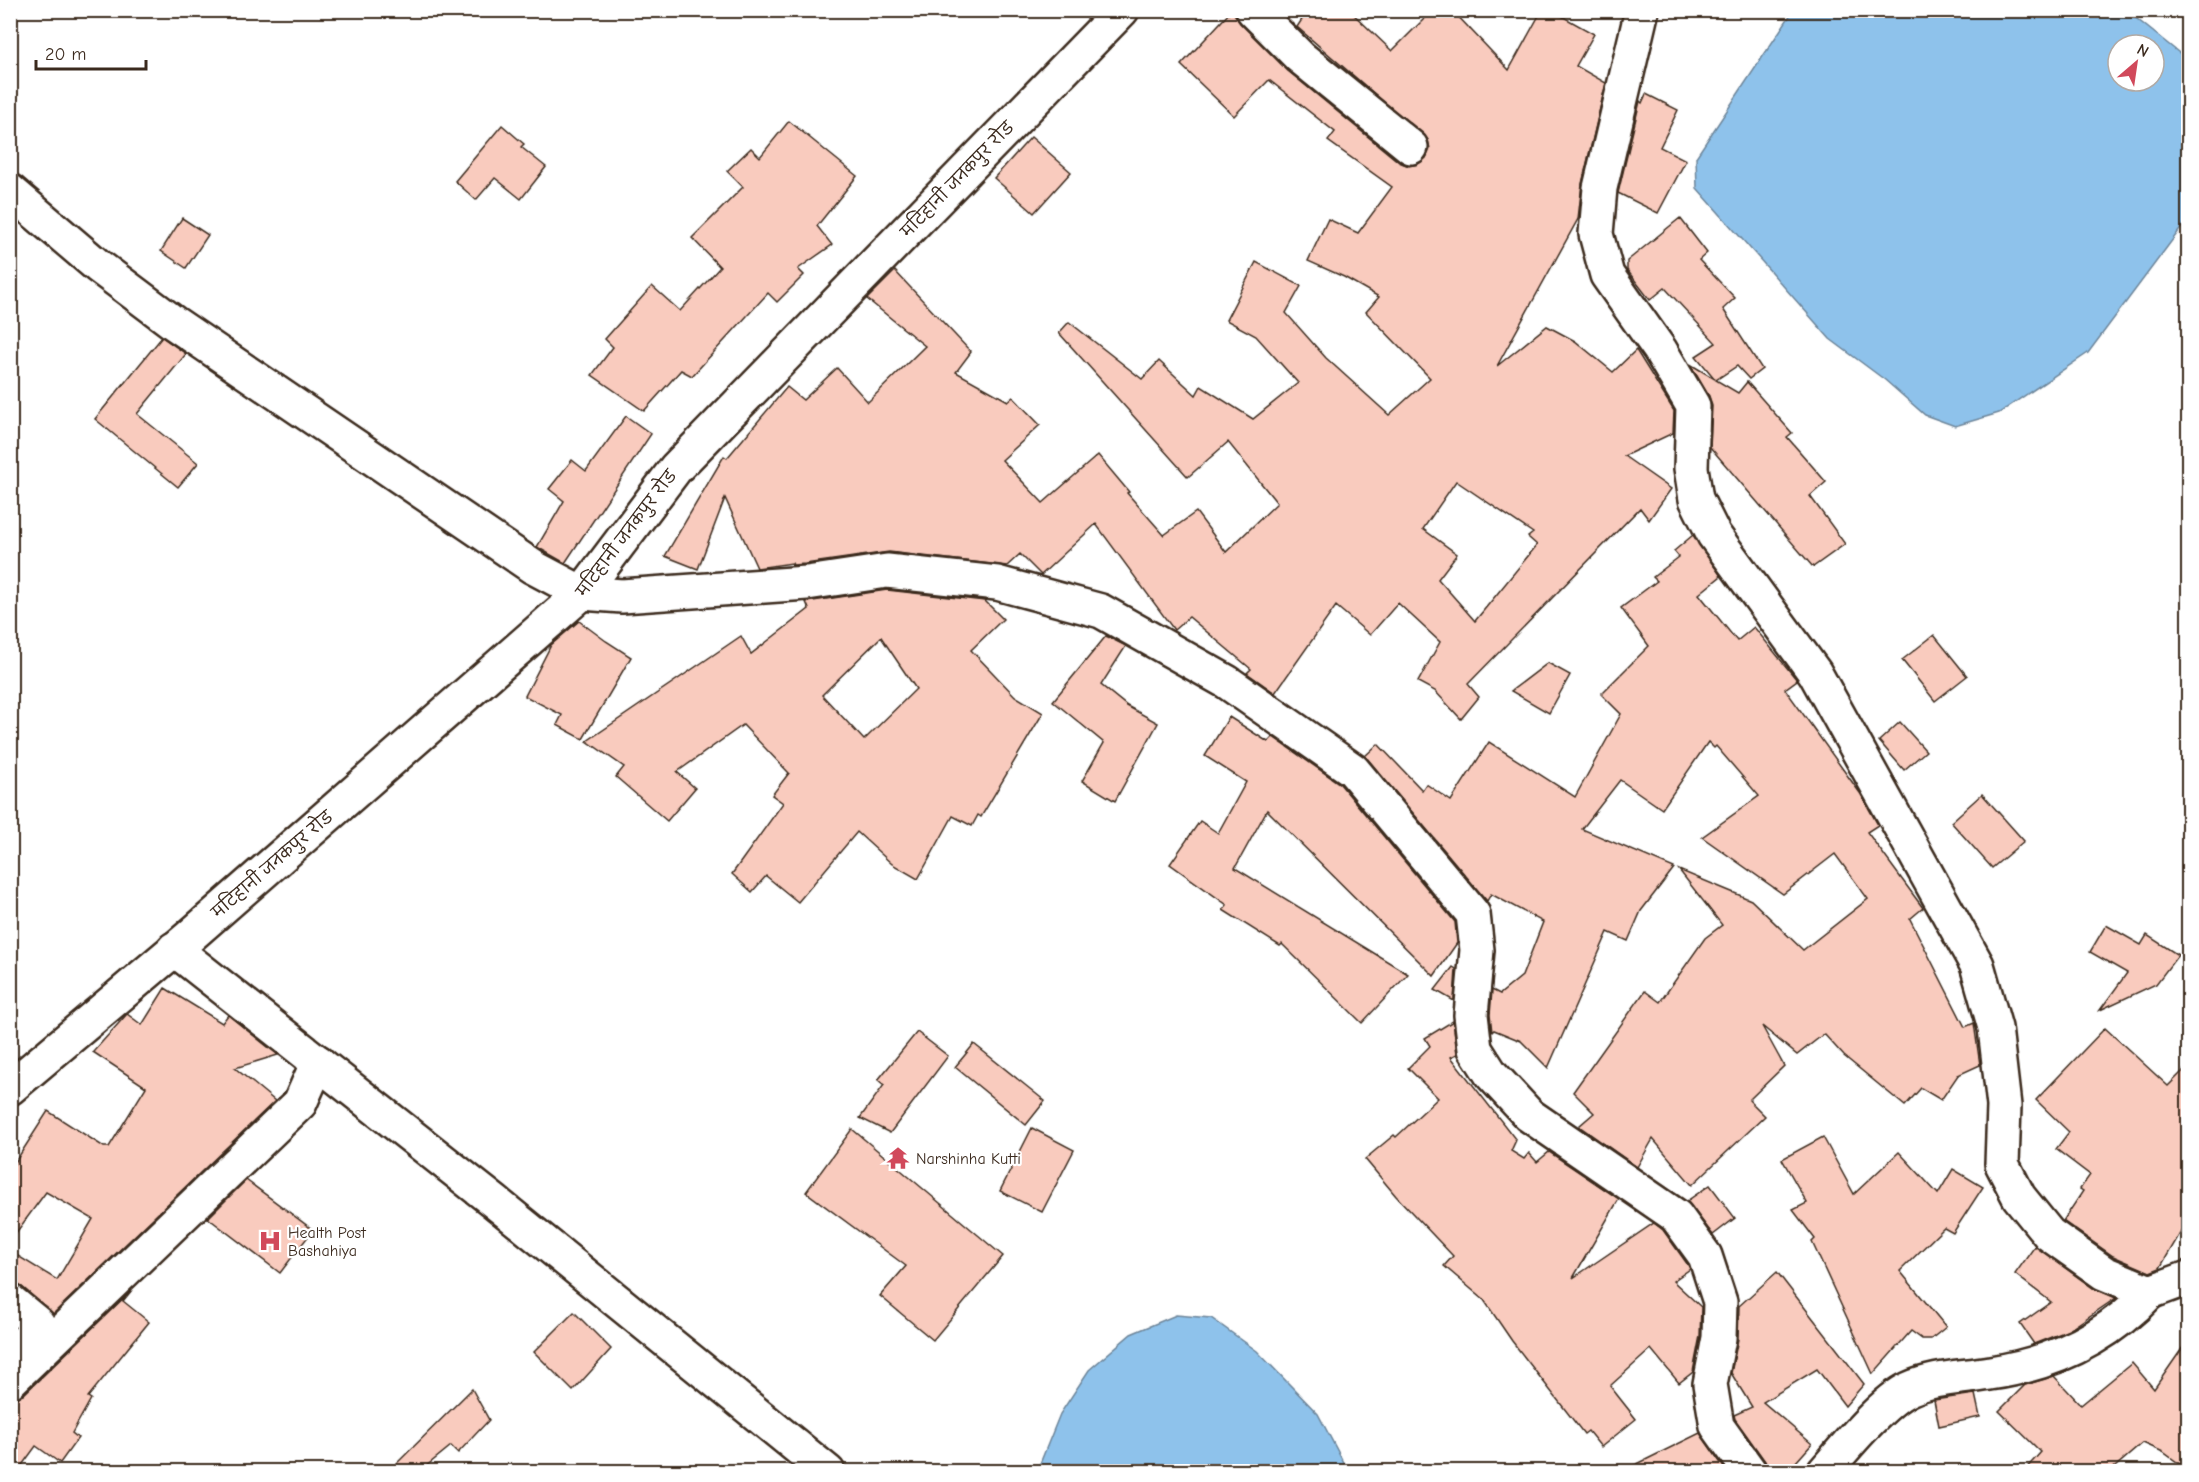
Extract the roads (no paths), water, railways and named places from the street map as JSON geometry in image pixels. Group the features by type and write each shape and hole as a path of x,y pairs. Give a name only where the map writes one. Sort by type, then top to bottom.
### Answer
{"street":[{"name":"मटिहानी जनकपुर रोड","path":"10,1088 174,949 582,593 676,468 1122,10"},
{"path":"1253,10 1300,57 1411,147"},
{"path":"1642,10 1600,188 1596,234 1607,275 1660,350 1693,406 1691,468 1696,499 1714,535 1815,673 1977,965 1995,1028 2003,1095 2002,1164 2019,1197 2049,1234 2104,1273 2150,1292"},
{"path":"10,191 98,266 174,323 533,567 582,593 622,596 796,584 887,571 997,583 1101,612 1227,682 1353,770 1473,914 1477,950 1471,1015 1475,1049 1491,1074 1528,1115 1676,1216 1705,1256 1720,1302 1719,1338 1710,1384 1717,1426 1750,1472"},
{"path":"174,949 828,1472"},
{"path":"10,1381 300,1103 318,1062"},
{"path":"1824,1472 1866,1424 1907,1390 1936,1379 1991,1373 2043,1361 2094,1338 2128,1316 2150,1292 2188,1278"},
{"path":"10,1301 38,1324 10,1363"}],"water":[{"path":"1793,11 2127,11 2154,33 2106,33 2106,93 2166,93 2166,42 2188,60 2188,219 2088,353 1999,413 1955,426 1925,415 1885,380 1830,339 1697,188 1696,157"},
{"path":"1176,1315 1211,1318 1257,1351 1318,1414 1348,1471 1037,1471 1060,1414 1089,1370 1131,1334"}],"place":[{"name":"Narshinha Kutti","path":"898,1158"},
{"name":"Health Post Bashahiya","path":"270,1241"}]}
